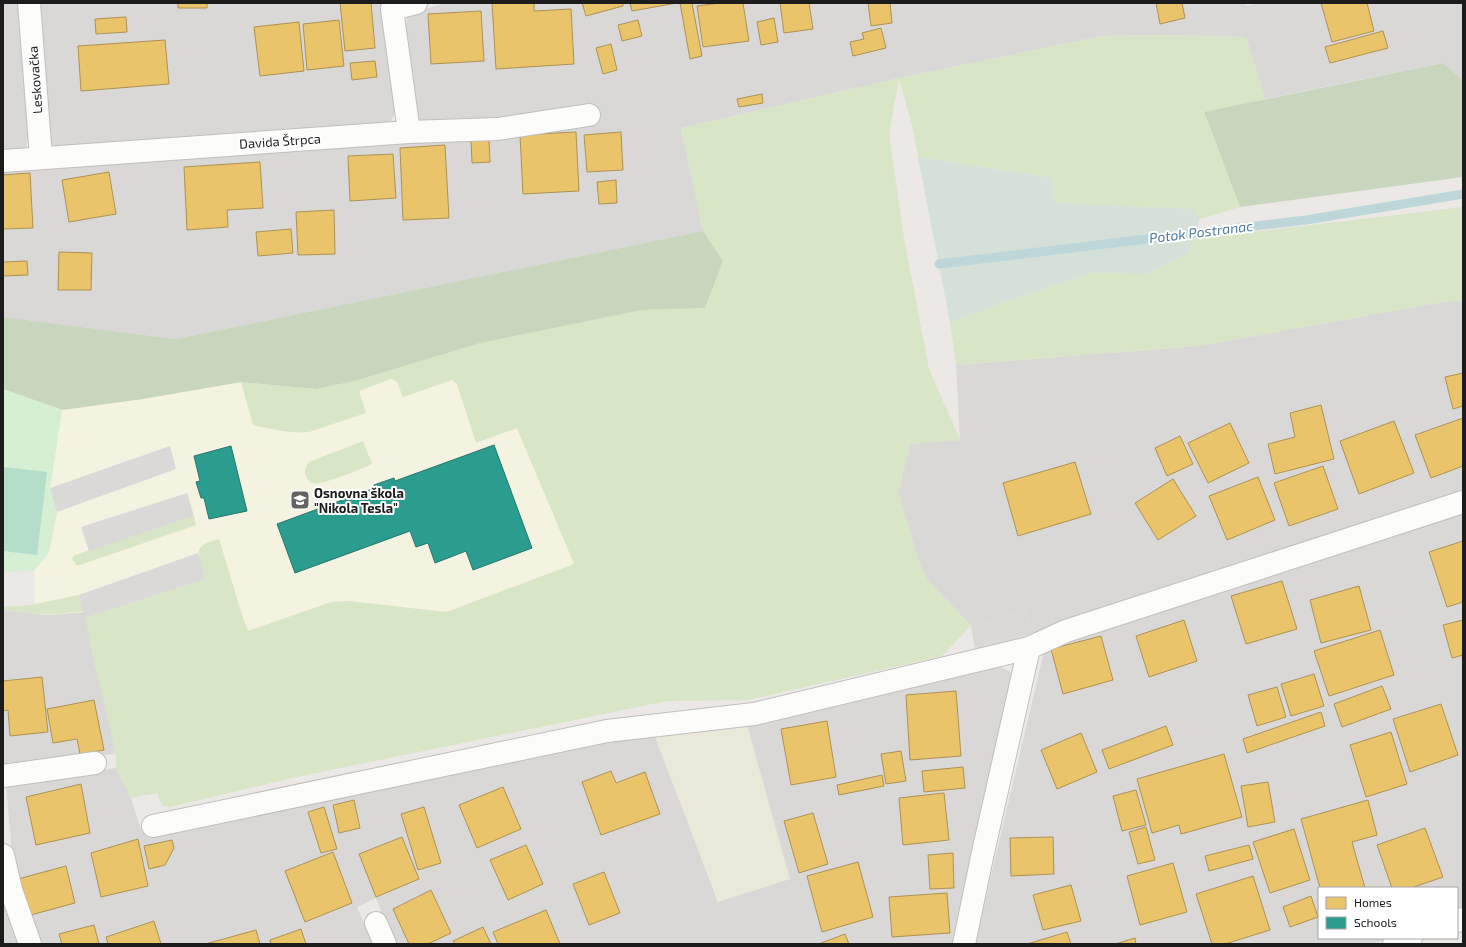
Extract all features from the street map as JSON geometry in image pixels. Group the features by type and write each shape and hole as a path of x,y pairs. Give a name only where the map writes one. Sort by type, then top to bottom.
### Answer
{"street":[{"name":"Leskovačka","path":"29,3 41,157"},
{"path":"408,132 392,6 416,3"},
{"name":"Davida Štrpca","path":"3,161 41,157 408,132 498,128 589,115"},
{"path":"153,826 607,731 754,714 1029,648 1066,631 1463,502"},
{"path":"964,944 1029,648"},
{"path":"3,776 95,762"},
{"path":"3,855 11,890 30,944"},
{"path":"376,923 385,944"},
{"path":"1395,944 1408,939"}],"shaded area":[{"path":"3,3 18,3 29,137 23,154 3,155"},
{"path":"36,3 386,3 395,113 391,121 383,125 52,148 46,142"},
{"path":"445,3 1246,3 1247,6 1257,3 1463,3 1463,81 1442,63 1265,99 1246,37 1162,35 1102,36 899,78 681,128 703,231 176,339 3,317 3,172 496,136 498,121 414,125 406,30 407,18 419,11"},
{"path":"918,157 1052,178 1055,203 1191,209 1200,219 1189,253 1146,275 1095,272 950,322"},
{"path":"1448,301 1463,301 1463,490 1065,626 1031,634 1026,610 971,626 926,578 919,562 898,492 910,444 960,440 956,365 1199,346"},
{"name":"Osnovna škola \"Nikola Tesla\"","path":"480,343 575,564 446,613 348,601 331,602 248,631 243,619 97,673 84,612 48,615 35,614 34,571 49,552 57,512 50,488 62,410 143,399 241,382 316,389 355,381"},
{"path":"170,446 176,469 57,512 50,488"},
{"path":"187,493 194,516 89,551 81,527"},
{"path":"1463,511 1463,912 1458,914 1458,887 1318,887 1318,939 1387,939 1372,944 975,944 1045,647"},
{"path":"198,553 206,579 85,618 79,595"},
{"path":"3,610 48,615 84,611 116,754 3,765"},
{"path":"1026,610 1031,634 975,651 971,626"},
{"path":"999,666 1010,672 1013,680 953,944 393,944 376,898 357,907 373,944 40,944 13,864 6,785 116,768 131,798 142,833 309,798 653,731 718,902 746,721"},
{"path":"746,721 790,879 718,902 653,731"},
{"path":"3,897 19,944 3,944"}],"green space":[{"path":"1162,35 1246,37 1265,99 1204,113 1240,207 1200,219 1190,209 1054,203 1052,178 918,157 913,129 899,79 889,134 904,238 929,369 960,440 910,444 898,492 919,562 926,578 971,626 942,656 748,700 667,701 292,778 170,807 162,806 157,793 131,798 116,768 116,754 85,618 206,579 199,558 200,549 203,545 219,539 248,631 331,602 349,601 446,612 574,564 517,428 476,443 457,384 452,380 403,397 397,382 391,379 359,391 366,413 309,432 281,431 253,425 241,382 316,389 355,381 480,343 642,310 705,308 723,261 703,231 681,128 899,78 1102,36"},
{"path":"1443,63 1463,81 1463,177 1240,207 1204,112"},
{"path":"1463,207 1463,301 1448,301 1199,346 956,365 950,322 1095,272 1146,275 1189,253 1194,239"},
{"path":"703,231 723,261 705,308 642,310 480,343 355,381 316,389 241,382 143,399 62,410 3,389 3,317 176,339"},
{"path":"3,389 62,410 50,488 57,512 49,552 34,571 3,572"},
{"path":"363,441 372,464 324,482 310,482 305,474 306,467 309,462"},
{"path":"3,467 47,472 37,555 3,551"},
{"path":"194,516 196,525 80,565 76,565 72,558 75,555"},
{"path":"79,595 84,611 48,615 3,610 3,607 30,605"}],"building: Homes":[{"path":"178,3 207,3 207,8 178,8"},
{"path":"340,3 371,3 375,48 345,51"},
{"path":"492,3 534,3 534,11 571,9 574,64 496,69"},
{"path":"582,3 623,3 623,6 586,16"},
{"path":"630,3 677,3 632,11"},
{"path":"680,3 692,3 702,56 690,59"},
{"path":"720,3 743,3 749,41 703,47 697,6"},
{"path":"780,3 809,3 813,29 784,33"},
{"path":"868,3 890,3 892,23 871,26"},
{"path":"1156,3 1182,3 1185,18 1160,24"},
{"path":"1321,3 1367,3 1374,31 1332,42"},
{"path":"481,11 484,61 431,64 428,14"},
{"path":"126,17 127,32 96,34 95,19"},
{"path":"774,18 778,42 761,45 757,22"},
{"path":"339,20 344,66 307,70 303,24"},
{"path":"638,20 642,36 622,41 618,25"},
{"path":"299,22 304,71 260,76 254,27"},
{"path":"881,28 886,48 853,56 850,42 864,39 862,33"},
{"path":"1383,31 1388,48 1330,63 1325,47"},
{"path":"165,40 169,84 81,91 78,46"},
{"path":"611,44 617,70 603,74 596,48"},
{"path":"375,61 377,77 352,80 350,63"},
{"path":"762,94 763,103 739,107 737,99"},
{"path":"576,132 579,191 523,194 520,135"},
{"path":"621,132 623,170 587,172 584,135"},
{"path":"489,139 490,162 472,163 471,140"},
{"path":"445,145 449,218 403,220 400,148"},
{"path":"393,154 396,198 350,201 348,156"},
{"path":"260,162 263,208 227,210 228,227 187,230 184,167"},
{"path":"109,172 116,214 69,222 62,180"},
{"path":"30,173 33,228 3,229 3,175"},
{"path":"616,180 617,203 599,204 597,182"},
{"path":"334,210 335,254 298,255 296,212"},
{"path":"291,229 293,253 258,256 256,232"},
{"path":"59,252 92,253 91,290 58,290"},
{"path":"27,261 28,275 3,276 3,262"},
{"path":"1463,373 1463,406 1453,409 1445,377"},
{"path":"1321,405 1334,459 1275,474 1268,444 1295,437 1290,413"},
{"path":"1463,418 1463,466 1431,478 1415,435"},
{"path":"1394,421 1414,473 1359,494 1340,441"},
{"path":"1230,423 1249,463 1208,483 1188,443"},
{"path":"1180,436 1193,464 1167,476 1155,448"},
{"path":"1075,462 1091,514 1018,536 1003,483"},
{"path":"1323,466 1338,509 1289,526 1274,483"},
{"path":"1258,477 1275,520 1227,540 1209,496"},
{"path":"1173,479 1196,516 1158,540 1135,503"},
{"path":"1463,541 1463,602 1447,607 1429,552"},
{"path":"1282,581 1297,629 1246,644 1231,596"},
{"path":"1359,586 1371,630 1321,643 1310,600"},
{"path":"1184,620 1197,661 1149,677 1136,636"},
{"path":"1463,620 1463,655 1452,658 1443,625"},
{"path":"1380,630 1394,675 1329,696 1314,651"},
{"path":"1101,636 1113,680 1063,694 1051,649"},
{"path":"1314,674 1324,706 1291,716 1281,684"},
{"path":"42,677 48,732 10,736 8,710 3,711 3,681"},
{"path":"1382,686 1391,709 1342,727 1334,704"},
{"path":"1277,687 1286,717 1257,726 1248,695"},
{"path":"956,691 961,756 910,760 906,695"},
{"path":"94,700 104,750 80,754 77,739 53,743 47,709"},
{"path":"1441,704 1458,755 1410,772 1393,719"},
{"path":"1321,712 1325,726 1247,753 1243,739"},
{"path":"827,721 836,777 791,785 781,729"},
{"path":"1166,726 1173,745 1109,769 1102,750"},
{"path":"1391,732 1407,784 1366,797 1350,745"},
{"path":"1081,733 1097,772 1057,789 1041,750"},
{"path":"901,751 906,781 886,784 881,754"},
{"path":"1224,754 1242,817 1181,834 1179,825 1152,833 1137,779"},
{"path":"963,767 965,788 924,792 922,771"},
{"path":"611,771 616,783 645,772 660,814 601,835 582,782"},
{"path":"882,775 884,786 839,795 837,785"},
{"path":"1268,782 1275,822 1248,827 1241,786"},
{"path":"81,784 90,833 36,845 26,797"},
{"path":"503,787 521,829 477,848 459,805"},
{"path":"1136,790 1146,825 1122,831 1113,796"},
{"path":"944,793 949,840 903,845 899,798"},
{"path":"354,800 360,828 339,833 333,805"},
{"path":"1368,800 1377,835 1352,842 1365,887 1320,887 1301,819"},
{"path":"324,807 337,849 321,853 308,812"},
{"path":"424,807 441,863 418,870 401,814"},
{"path":"813,813 828,864 799,873 784,821"},
{"path":"1146,827 1155,860 1138,864 1129,832"},
{"path":"1425,828 1443,877 1414,887 1392,887 1377,845"},
{"path":"1294,829 1310,880 1270,893 1253,842"},
{"path":"402,837 419,879 376,897 359,854"},
{"path":"1053,837 1054,874 1011,876 1010,838"},
{"path":"138,839 148,886 101,897 91,853"},
{"path":"172,840 174,848 165,865 149,869 144,846"},
{"path":"526,845 543,884 508,900 490,860"},
{"path":"1249,845 1253,859 1209,871 1205,856"},
{"path":"333,852 352,903 305,922 285,871"},
{"path":"953,853 954,888 930,889 928,855"},
{"path":"858,862 873,917 822,932 807,876"},
{"path":"1173,863 1187,912 1140,925 1127,876"},
{"path":"66,866 75,903 27,916 18,879"},
{"path":"604,872 620,913 589,925 573,884"},
{"path":"1253,876 1270,930 1225,944 1212,944 1196,894"},
{"path":"1071,885 1081,921 1043,930 1033,895"},
{"path":"431,890 451,933 428,944 409,944 393,909"},
{"path":"947,893 950,933 892,937 889,897"},
{"path":"1311,896 1318,917 1290,927 1283,907"},
{"path":"546,910 560,944 498,944 493,932"},
{"path":"154,921 161,944 108,944 106,937"},
{"path":"94,925 99,944 62,944 59,934"},
{"path":"483,927 491,944 455,944 453,941"},
{"path":"301,929 306,944 271,944 270,940"},
{"path":"256,930 260,944 205,944"},
{"path":"1067,932 1071,944 1027,944"},
{"path":"845,934 849,944 821,943"},
{"path":"1135,938 1136,944 1115,944"}],"building: Schools":[{"path":"494,445 532,548 473,570 466,551 435,563 428,543 416,547 410,531 295,573 277,524 375,488 374,485 394,478 395,481"},
{"path":"231,446 247,511 209,519 204,498 201,498 196,482 200,481 194,456"}],"waterway":[{"name":"Potok Postranac","path":"939,264 1306,220 1463,194"}],"place":[{"name":"Osnovna škola \"Nikola Tesla\"","path":"300,500"}]}
